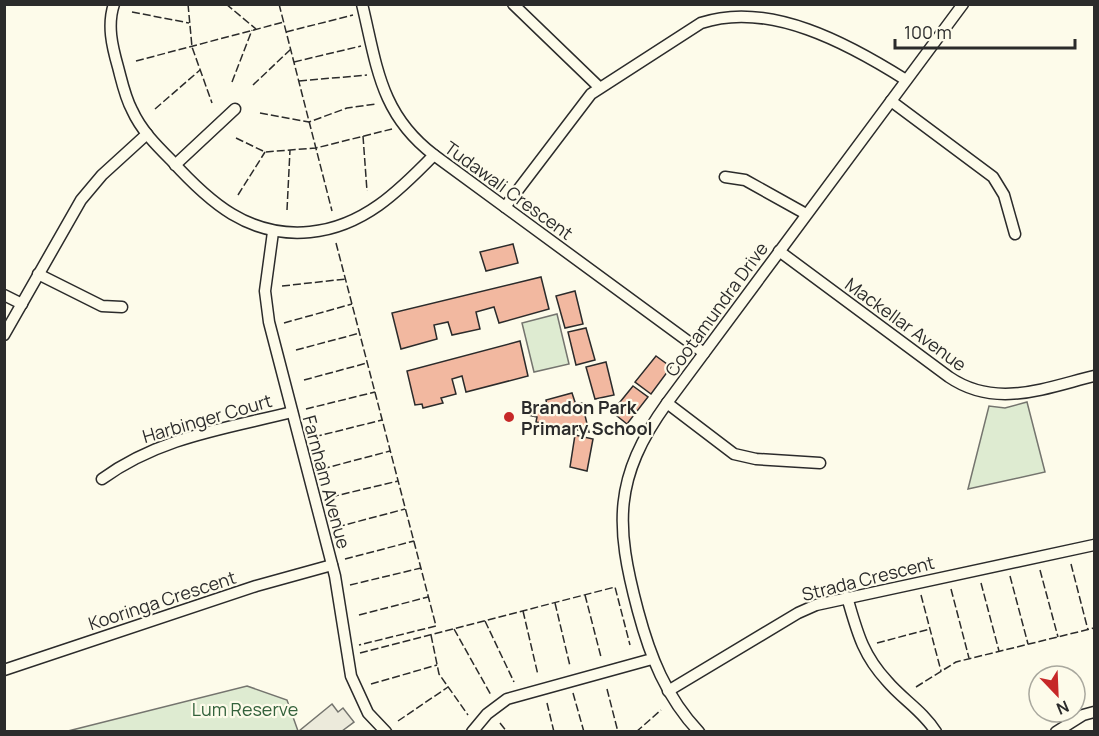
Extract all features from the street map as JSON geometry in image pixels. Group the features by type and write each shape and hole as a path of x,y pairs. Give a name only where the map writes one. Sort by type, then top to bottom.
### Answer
{"street":[{"path":"114,4 111,22 114,53 127,100 147,134 202,194 224,211 273,232 320,231 358,219 391,197 434,155"},
{"name":"Tudawali Crescent","path":"362,4 382,84 393,113 407,132 434,155 704,353"},
{"path":"513,4 599,87"},
{"name":"Cootamundra Drive","path":"699,732 668,691 652,659 626,567 622,544 624,492 637,452 643,438 667,403 963,4"},
{"path":"505,207 587,98 599,87 701,23 717,9 756,10 792,16 906,80"},
{"path":"891,101 993,177 1006,203 1015,234"},
{"path":"175,165 235,109"},
{"path":"4,334 81,200 102,176 147,134"},
{"path":"725,177 744,180 806,214"},
{"name":"Farnham Avenue","path":"273,232 266,280 266,302 332,565 345,650 354,685 368,713 386,732"},
{"name":"Mackellar Avenue","path":"779,251 949,377 974,390 994,395 1016,395 1095,376"},
{"path":"38,274 102,306 122,308"},
{"path":"4,295 22,304"},
{"path":"667,403 734,454 756,459 820,463"},
{"name":"Harbinger Court","path":"102,479 137,455 162,445 292,412"},
{"name":"Strada Crescent","path":"668,691 798,613 847,597 1095,545"},
{"name":"Kooringa Crescent","path":"4,670 256,586 332,565"},
{"path":"847,597 861,647 887,683 907,698 936,732"},
{"path":"472,732 487,714 507,699 652,659"},
{"path":"1056,732 1083,715 1095,712"}],"green space":[{"path":"557,314 569,364 534,372 522,323"},
{"path":"1027,402 1045,472 968,489 989,406 1005,408"},
{"name":"Lum Reserve","path":"247,686 287,700 298,731 68,731"}],"shaded area":[{"path":"332,704 338,712 343,708 354,722 342,731 299,731"}],"building":[{"path":"513,244 518,263 486,271 480,252"},
{"path":"541,277 549,309 499,323 494,307 476,312 480,329 452,335 448,322 434,325 437,339 401,349 392,313"},
{"path":"575,291 583,324 565,328 556,296"},
{"path":"586,328 595,360 576,365 568,332"},
{"path":"520,341 528,376 466,392 462,376 452,379 456,394 441,398 443,403 423,408 422,404 415,405 407,371"},
{"path":"656,356 671,367 651,394 635,382"},
{"path":"606,362 614,395 595,399 586,367"},
{"path":"633,386 648,397 627,424 612,412"},
{"path":"572,393 576,405 582,403 589,432 536,422 537,417 528,415 531,408 547,406 546,400"},
{"path":"575,435 593,439 587,471 570,467"}],"fence":[{"path":"188,4 192,47 212,103"},
{"path":"226,4 256,29"},
{"path":"279,4 332,211"},
{"path":"132,12 189,23"},
{"path":"286,32 353,15"},
{"path":"136,61 284,22"},
{"path":"232,82 252,30"},
{"path":"294,62 361,46"},
{"path":"253,85 291,49"},
{"path":"155,109 200,70"},
{"path":"299,81 367,75"},
{"path":"260,113 309,122 347,108 376,104"},
{"path":"236,138 265,152 316,148 392,129"},
{"path":"363,136 367,191"},
{"path":"287,210 290,150"},
{"path":"238,195 265,152"},
{"path":"336,243 436,626 359,645"},
{"path":"282,286 346,279"},
{"path":"284,323 352,304"},
{"path":"296,350 360,333"},
{"path":"304,380 367,363"},
{"path":"306,409 375,392"},
{"path":"314,437 382,420"},
{"path":"322,469 390,451"},
{"path":"331,497 398,481"},
{"path":"337,527 405,509"},
{"path":"345,559 414,541"},
{"path":"1071,564 1088,630"},
{"path":"350,585 421,568"},
{"path":"1040,570 1058,637"},
{"path":"1010,576 1028,644"},
{"path":"981,583 999,651"},
{"path":"360,653 615,587 630,645"},
{"path":"951,589 969,658"},
{"path":"585,595 601,657"},
{"path":"921,595 941,671"},
{"path":"359,615 428,597"},
{"path":"555,603 570,666"},
{"path":"523,611 538,675"},
{"path":"485,621 514,682"},
{"path":"916,687 956,662 1094,628"},
{"path":"454,629 491,695"},
{"path":"877,643 930,629"},
{"path":"431,635 439,674 468,715"},
{"path":"371,684 437,665"},
{"path":"398,721 448,687"},
{"path":"607,689 618,732"},
{"path":"573,693 584,732"},
{"path":"547,703 554,732"},
{"path":"636,732 661,710"},
{"path":"500,723 507,732"}],"place":[{"name":"Brandon Park Primary School","path":"509,417"}]}
